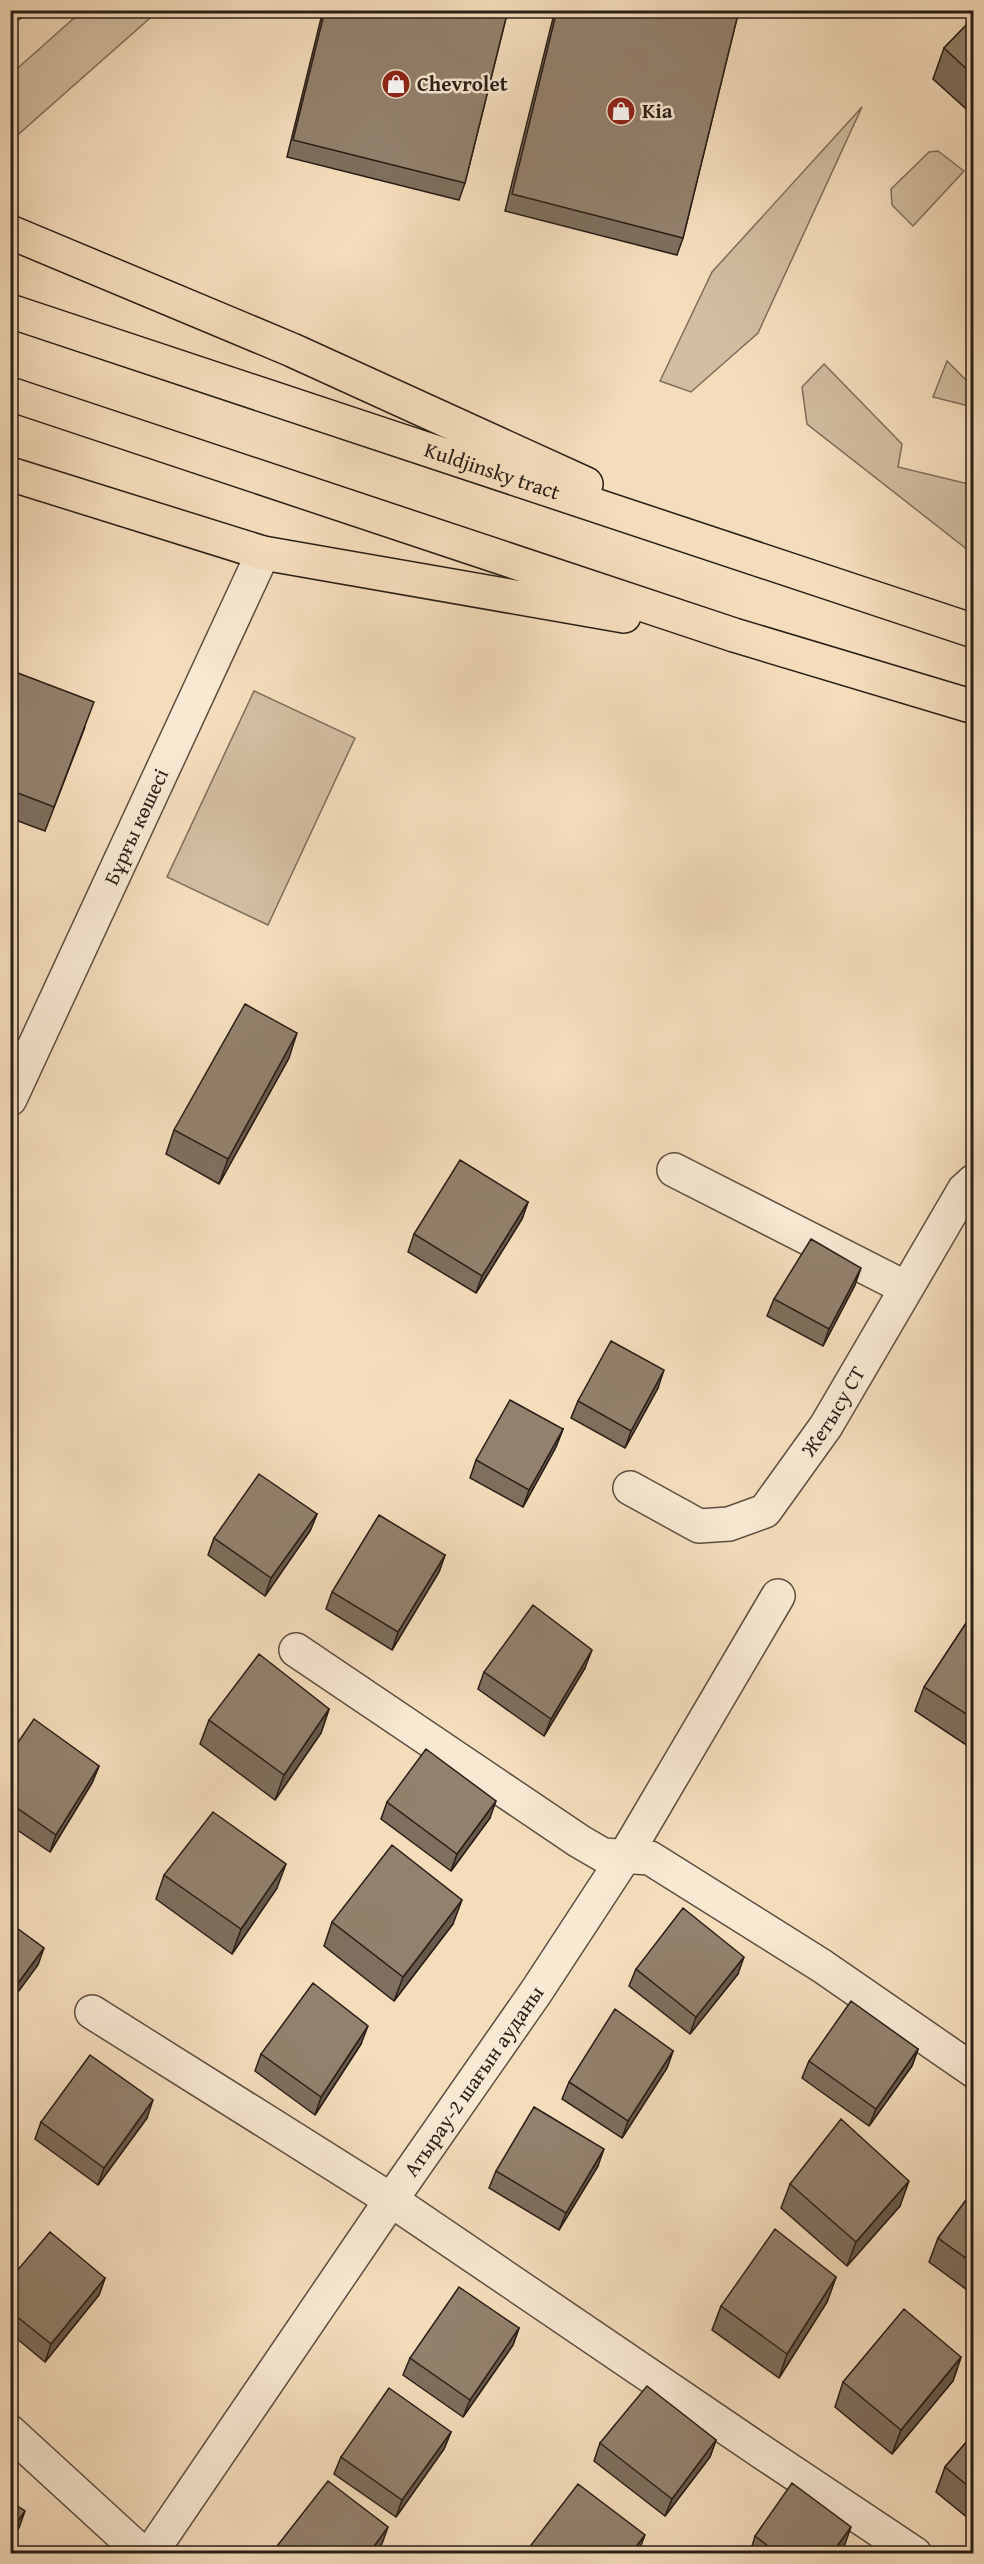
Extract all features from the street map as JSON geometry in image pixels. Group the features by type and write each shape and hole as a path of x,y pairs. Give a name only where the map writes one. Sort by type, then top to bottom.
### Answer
{"main road":[{"path":"10,232 292,350 743,556"},
{"name":"Kuldjinsky tract","path":"10,311 974,631"},
{"path":"10,394 734,634 974,707"},
{"path":"10,474 263,553 734,634"}],"street":[{"name":"Бұрғы көшесі","path":"10,1100 263,553"},
{"path":"674,1170 906,1288"},
{"name":"Жетысу СТ","path":"630,1488 699,1526 729,1524 765,1511 826,1426 964,1190 974,1180"},
{"name":"Атырау-2 шағын ауданы","path":"150,2553 536,1992 625,1856 778,1596"},
{"path":"296,1650 579,1841 603,1855 650,1858 822,1966 974,2071"},
{"path":"92,2012 391,2200 915,2553"},
{"path":"10,2432 143,2553"}],"lane":[{"path":"10,13 16,10"}],"shaded area":[{"path":"82,11 158,11 13,139 10,133 11,74"},
{"path":"862,107 758,333 691,392 660,381 712,272"},
{"path":"938,151 964,171 913,226 892,205 891,189 929,152"},
{"path":"947,361 973,387 973,407 933,397"},
{"path":"824,364 902,444 898,467 973,485 973,554 807,424 802,387"},
{"path":"254,691 355,738 268,925 167,877"}],"building":[{"name":"Chevrolet","path":"325,10 508,10 465,183 293,140"},
{"name":"Kia","path":"557,10 739,10 683,238 512,194"},
{"path":"974,17 974,76 944,48"},
{"path":"10,670 94,702 54,807 10,790"},
{"path":"245,1004 297,1033 228,1159 174,1130"},
{"path":"460,1160 528,1202 482,1276 414,1234"},
{"path":"811,1239 861,1268 829,1329 774,1299"},
{"path":"611,1341 664,1370 631,1431 578,1401"},
{"path":"510,1400 563,1429 529,1490 476,1460"},
{"path":"259,1474 317,1514 271,1578 214,1538"},
{"path":"379,1515 445,1555 398,1632 332,1592"},
{"path":"533,1605 592,1650 551,1719 484,1672"},
{"path":"974,1611 974,1719 924,1687"},
{"path":"259,1654 329,1709 284,1775 209,1720"},
{"path":"34,1719 99,1766 56,1835 10,1803 10,1754"},
{"path":"426,1749 496,1801 457,1854 387,1802"},
{"path":"213,1812 286,1864 241,1929 164,1875"},
{"path":"392,1845 462,1900 403,1977 332,1922"},
{"path":"683,1908 744,1957 696,2017 636,1969"},
{"path":"10,1923 44,1948 10,1994"},
{"path":"313,1983 368,2026 321,2097 261,2054"},
{"path":"851,2001 918,2049 876,2109 809,2061"},
{"path":"615,2009 673,2051 628,2121 569,2082"},
{"path":"90,2055 153,2100 104,2168 41,2122"},
{"path":"534,2107 604,2149 566,2213 496,2171"},
{"path":"841,2119 909,2181 856,2242 790,2184"},
{"path":"974,2189 974,2264 938,2238"},
{"path":"775,2229 836,2277 787,2354 721,2306"},
{"path":"50,2232 105,2278 51,2344 10,2311 10,2279"},
{"path":"459,2287 519,2328 470,2400 410,2358"},
{"path":"904,2309 961,2357 901,2430 843,2382"},
{"path":"647,2386 716,2440 672,2499 600,2443"},
{"path":"389,2388 451,2432 402,2500 341,2457"},
{"path":"974,2433 974,2491 945,2467"},
{"path":"328,2481 388,2527 369,2553 279,2553 274,2550"},
{"path":"792,2483 851,2527 832,2553 777,2553 755,2536"},
{"path":"578,2484 645,2535 631,2553 525,2553"},
{"path":"10,2501 25,2511 10,2532"}],"place":[{"name":"Chevrolet","path":"396,84"},
{"name":"Kia","path":"621,111"}]}
